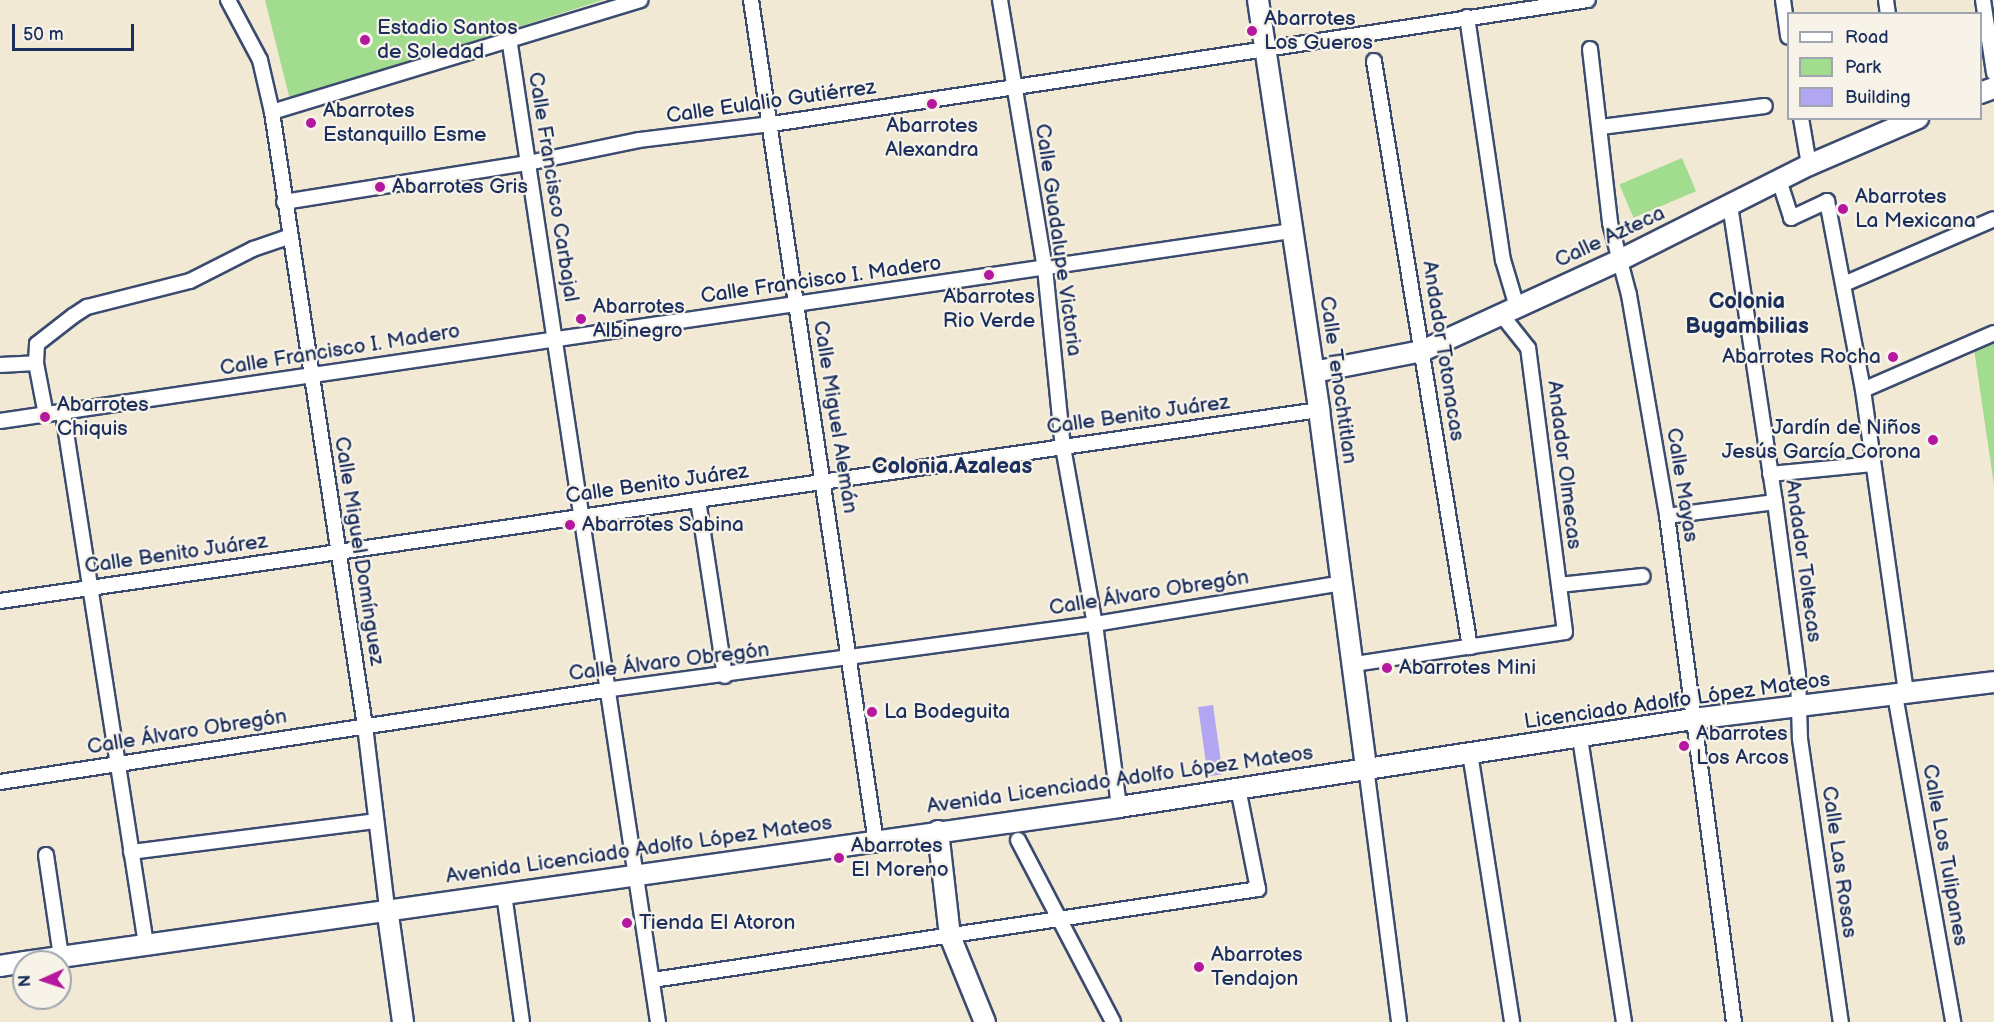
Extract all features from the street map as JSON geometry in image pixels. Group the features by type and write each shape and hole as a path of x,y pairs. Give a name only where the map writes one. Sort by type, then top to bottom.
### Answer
{"street":[{"name":"Calle Miguel Domínguez","path":"228,0 260,60 272,112 365,726 387,908"},
{"path":"272,112 640,0"},
{"name":"Calle Miguel Alemán","path":"751,0 772,124 876,842"},
{"name":"Calle Guadalupe Victoria","path":"1000,0 1045,268 1063,447 1095,624 1119,807"},
{"name":"Calle Tenochtitlan","path":"1258,0 1314,372 1366,767"},
{"name":"Calle Eulalio Gutiérrez","path":"284,202 528,163 639,140 772,124 1013,88 1265,46 1467,17 1520,4 1588,0"},
{"path":"1783,0 1787,30"},
{"path":"1983,0 1994,73"},
{"name":"Andador Olmecas","path":"1467,17 1509,311 1528,348 1565,632 1470,647"},
{"name":"Calle Francisco Carbajal","path":"509,38 555,338 605,690 658,1022"},
{"name":"Calle Mayas","path":"1590,49 1601,127 1610,223 1618,261 1629,295 1667,516 1734,1022"},
{"name":"Andador Totonacas","path":"1374,61 1470,647"},
{"path":"1601,127 1765,106"},
{"path":"1802,120 1809,165"},
{"name":"Calle Azteca","path":"1314,372 1422,351 1618,261 1809,165 1913,120"},
{"name":"Calle Los Tulipanes","path":"1779,180 1791,218 1827,201 1863,390 1900,694 1953,1022"},
{"name":"Andador Toltecas","path":"1730,205 1775,502 1799,708"},
{"path":"1844,284 1994,219"},
{"name":"Calle Francisco I. Madero","path":"0,421 555,338 797,306 1292,231"},
{"path":"45,415 36,363 37,344 87,307 190,281 253,249 290,236"},
{"path":"1863,390 1994,333"},
{"path":"0,365 36,363"},
{"name":"Calle Benito Juárez","path":"0,601 1319,410"},
{"path":"63,413 88,588 146,944"},
{"path":"1770,474 1873,464"},
{"path":"698,500 725,676"},
{"path":"1667,516 1775,502"},
{"path":"1559,585 1643,576"},
{"name":"Calle Álvaro Obregón","path":"0,782 605,690 851,660 1095,624 1343,583"},
{"path":"1354,664 1470,647"},
{"name":"Licenciado Adolfo López Mateos","path":"1366,767 1580,738 1693,719 1799,708 1994,682"},
{"name":"Calle Las Rosas","path":"1799,708 1840,1022"},
{"path":"1580,738 1624,1022"},
{"path":"1470,753 1512,1022"},
{"path":"1366,767 1399,1022"},
{"name":"Avenida Licenciado Adolfo López Mateos","path":"72,955 387,908 635,876 1119,807 1366,767"},
{"path":"653,981 1258,889 1238,788"},
{"path":"131,852 376,821"},
{"path":"938,831 950,936 985,1022"},
{"path":"1018,840 1113,1022"},
{"path":"46,855 60,950"},
{"path":"504,894 522,1022"},
{"path":"387,908 403,1022"}],"green space":[{"name":"Estadio Santos de Soledad","path":"265,0 603,0 290,100"},
{"path":"1682,158 1696,191 1633,218 1619,185"},
{"path":"1994,343 1994,485 1974,349"}],"building":[{"path":"1213,705 1223,774 1208,776 1198,707"}],"place":[{"name":"Abarrotes Los Gueros","path":"1252,31"},
{"name":"Estadio Santos de Soledad","path":"365,40"},
{"name":"Abarrotes Alexandra","path":"932,104"},
{"name":"Abarrotes Estanquillo Esme","path":"311,123"},
{"name":"Abarrotes Gris","path":"380,187"},
{"name":"Abarrotes La Mexicana","path":"1843,209"},
{"name":"Abarrotes Rio Verde","path":"989,275"},
{"name":"Abarrotes Albinegro","path":"581,319"},
{"name":"Abarrotes Rocha","path":"1893,357"},
{"name":"Abarrotes Chiquis","path":"45,417"},
{"name":"Jardín de Niños Jesús García Corona","path":"1933,440"},
{"name":"Abarrotes Sabina","path":"570,525"},
{"name":"Abarrotes Mini","path":"1387,668"},
{"name":"La Bodeguita","path":"872,712"},
{"name":"Abarrotes Los Arcos","path":"1684,746"},
{"name":"Abarrotes El Moreno","path":"839,858"},
{"name":"Tienda El Atoron","path":"627,923"},
{"name":"Abarrotes Tendajon","path":"1199,967"}],"district":[{"name":"Colonia Bugambilias","path":"1747,314"},
{"name":"Colonia Azaleas","path":"952,467"}]}
